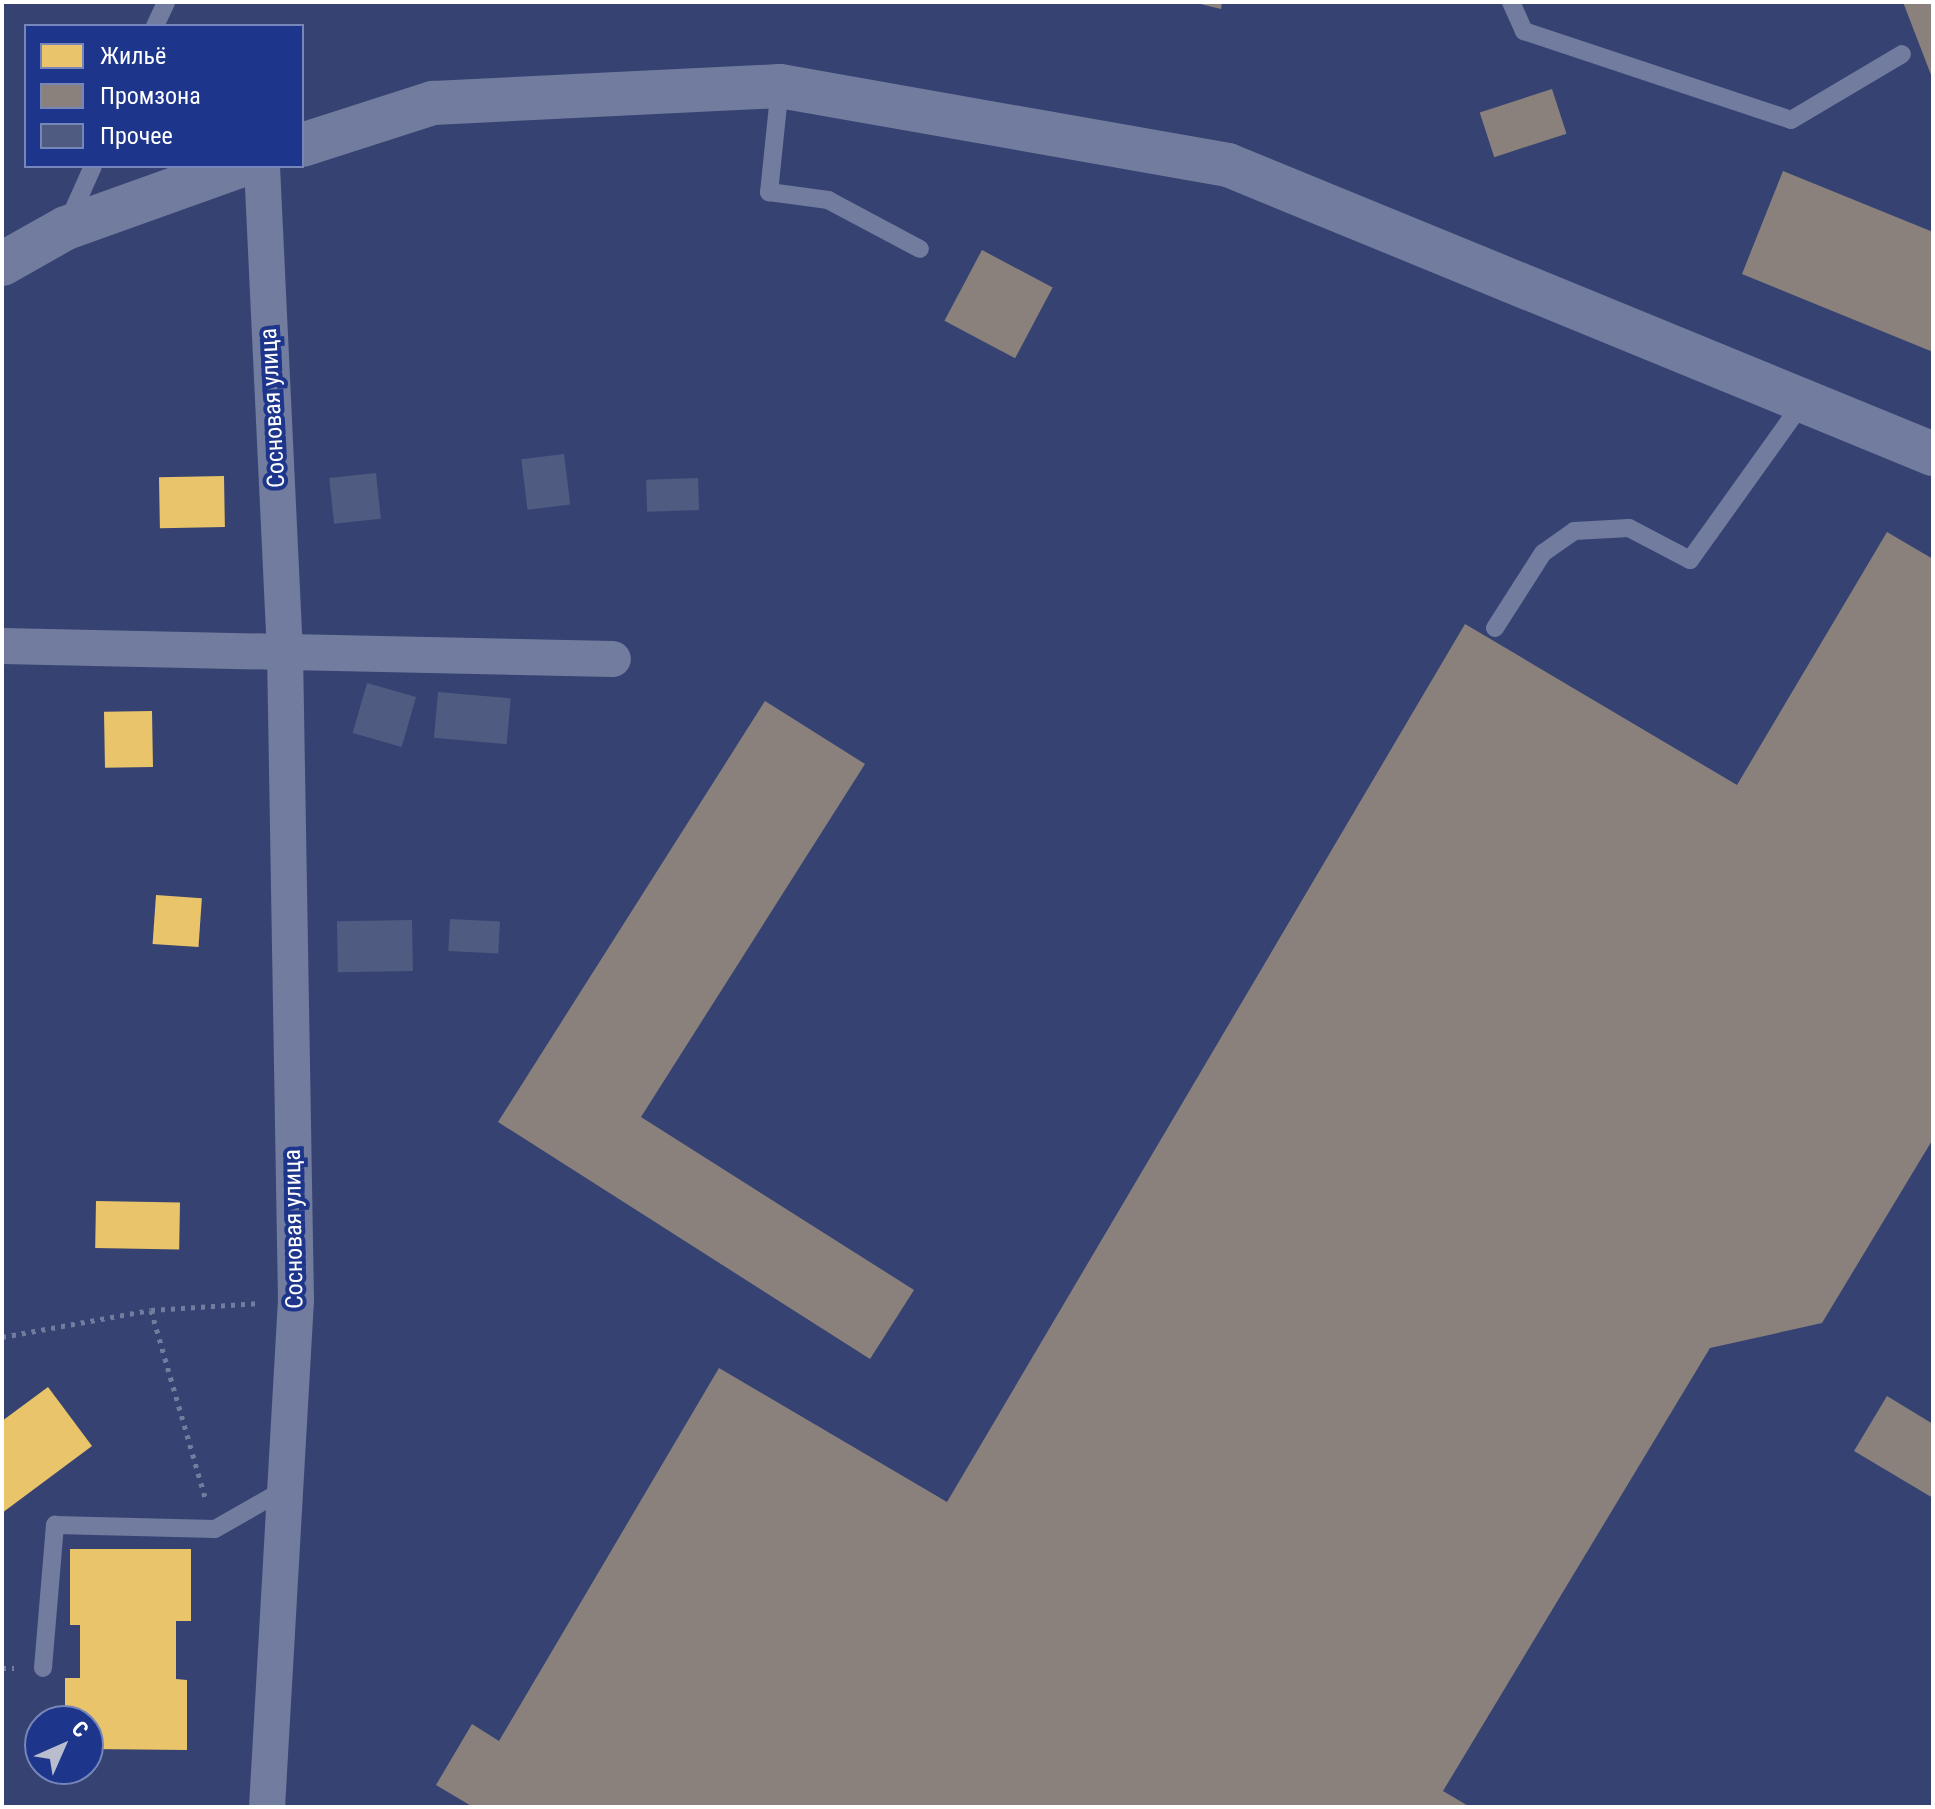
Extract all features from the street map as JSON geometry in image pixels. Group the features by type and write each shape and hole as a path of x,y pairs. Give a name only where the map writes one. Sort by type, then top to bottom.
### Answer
{"street":[{"path":"304,144 433,103 780,86 1228,165 1933,454"},
{"path":"2,264 66,228 233,168"},
{"name":"Сосновая улица","path":"262,168 285,651 296,1300 267,1807"},
{"path":"2,646 613,659"}],"lane":[{"path":"156,24 166,2"},
{"path":"1511,2 1524,31 1791,120 1902,54"},
{"path":"780,86 769,192 828,200 920,249"},
{"path":"66,228 92,168"},
{"path":"1495,628 1543,553 1574,531 1629,528 1690,560 1804,401"},
{"path":"43,1668 55,1525 215,1529 287,1488"}],"path":[{"path":"2,1337 151,1310 296,1300"},
{"path":"151,1310 215,1529"}],"building: Жильё":[{"path":"224,476 225,527 160,528 159,477"},
{"path":"152,711 153,767 105,768 104,712"},
{"path":"156,895 202,898 198,947 153,944"},
{"path":"96,1201 180,1202 179,1249 95,1248"},
{"path":"48,1387 92,1446 2,1513 2,1421"},
{"path":"70,1549 191,1549 191,1621 176,1621 176,1679 187,1680 187,1750 104,1749 104,1705 65,1705 65,1678 80,1678 80,1625 70,1625"}],"building: Промзона":[{"path":"1192,2 1222,2 1221,9"},
{"path":"1903,2 1933,2 1933,80"},
{"path":"1552,89 1567,134 1494,157 1480,112"},
{"path":"1783,171 1933,232 1933,352 1742,274"},
{"path":"982,250 1053,288 1015,358 944,321"},
{"path":"1887,532 1933,559 1933,1139 1822,1323 1710,1348 1443,1791 1470,1807 473,1807 436,1785 472,1724 499,1741 719,1368 947,1502 1465,624 1737,785"},
{"path":"765,701 865,764 641,1117 914,1290 870,1359 498,1122"},
{"path":"1887,1396 1933,1424 1933,1498 1854,1451"}],"building: Прочее":[{"path":"564,454 570,505 528,510 521,459"},
{"path":"376,473 381,519 334,524 329,478"},
{"path":"698,478 699,510 647,512 646,480"},
{"path":"367,683 416,697 402,747 353,733"},
{"path":"438,692 511,698 507,744 434,738"},
{"path":"450,919 500,922 498,954 448,951"},
{"path":"412,920 413,971 338,972 337,921"}]}
